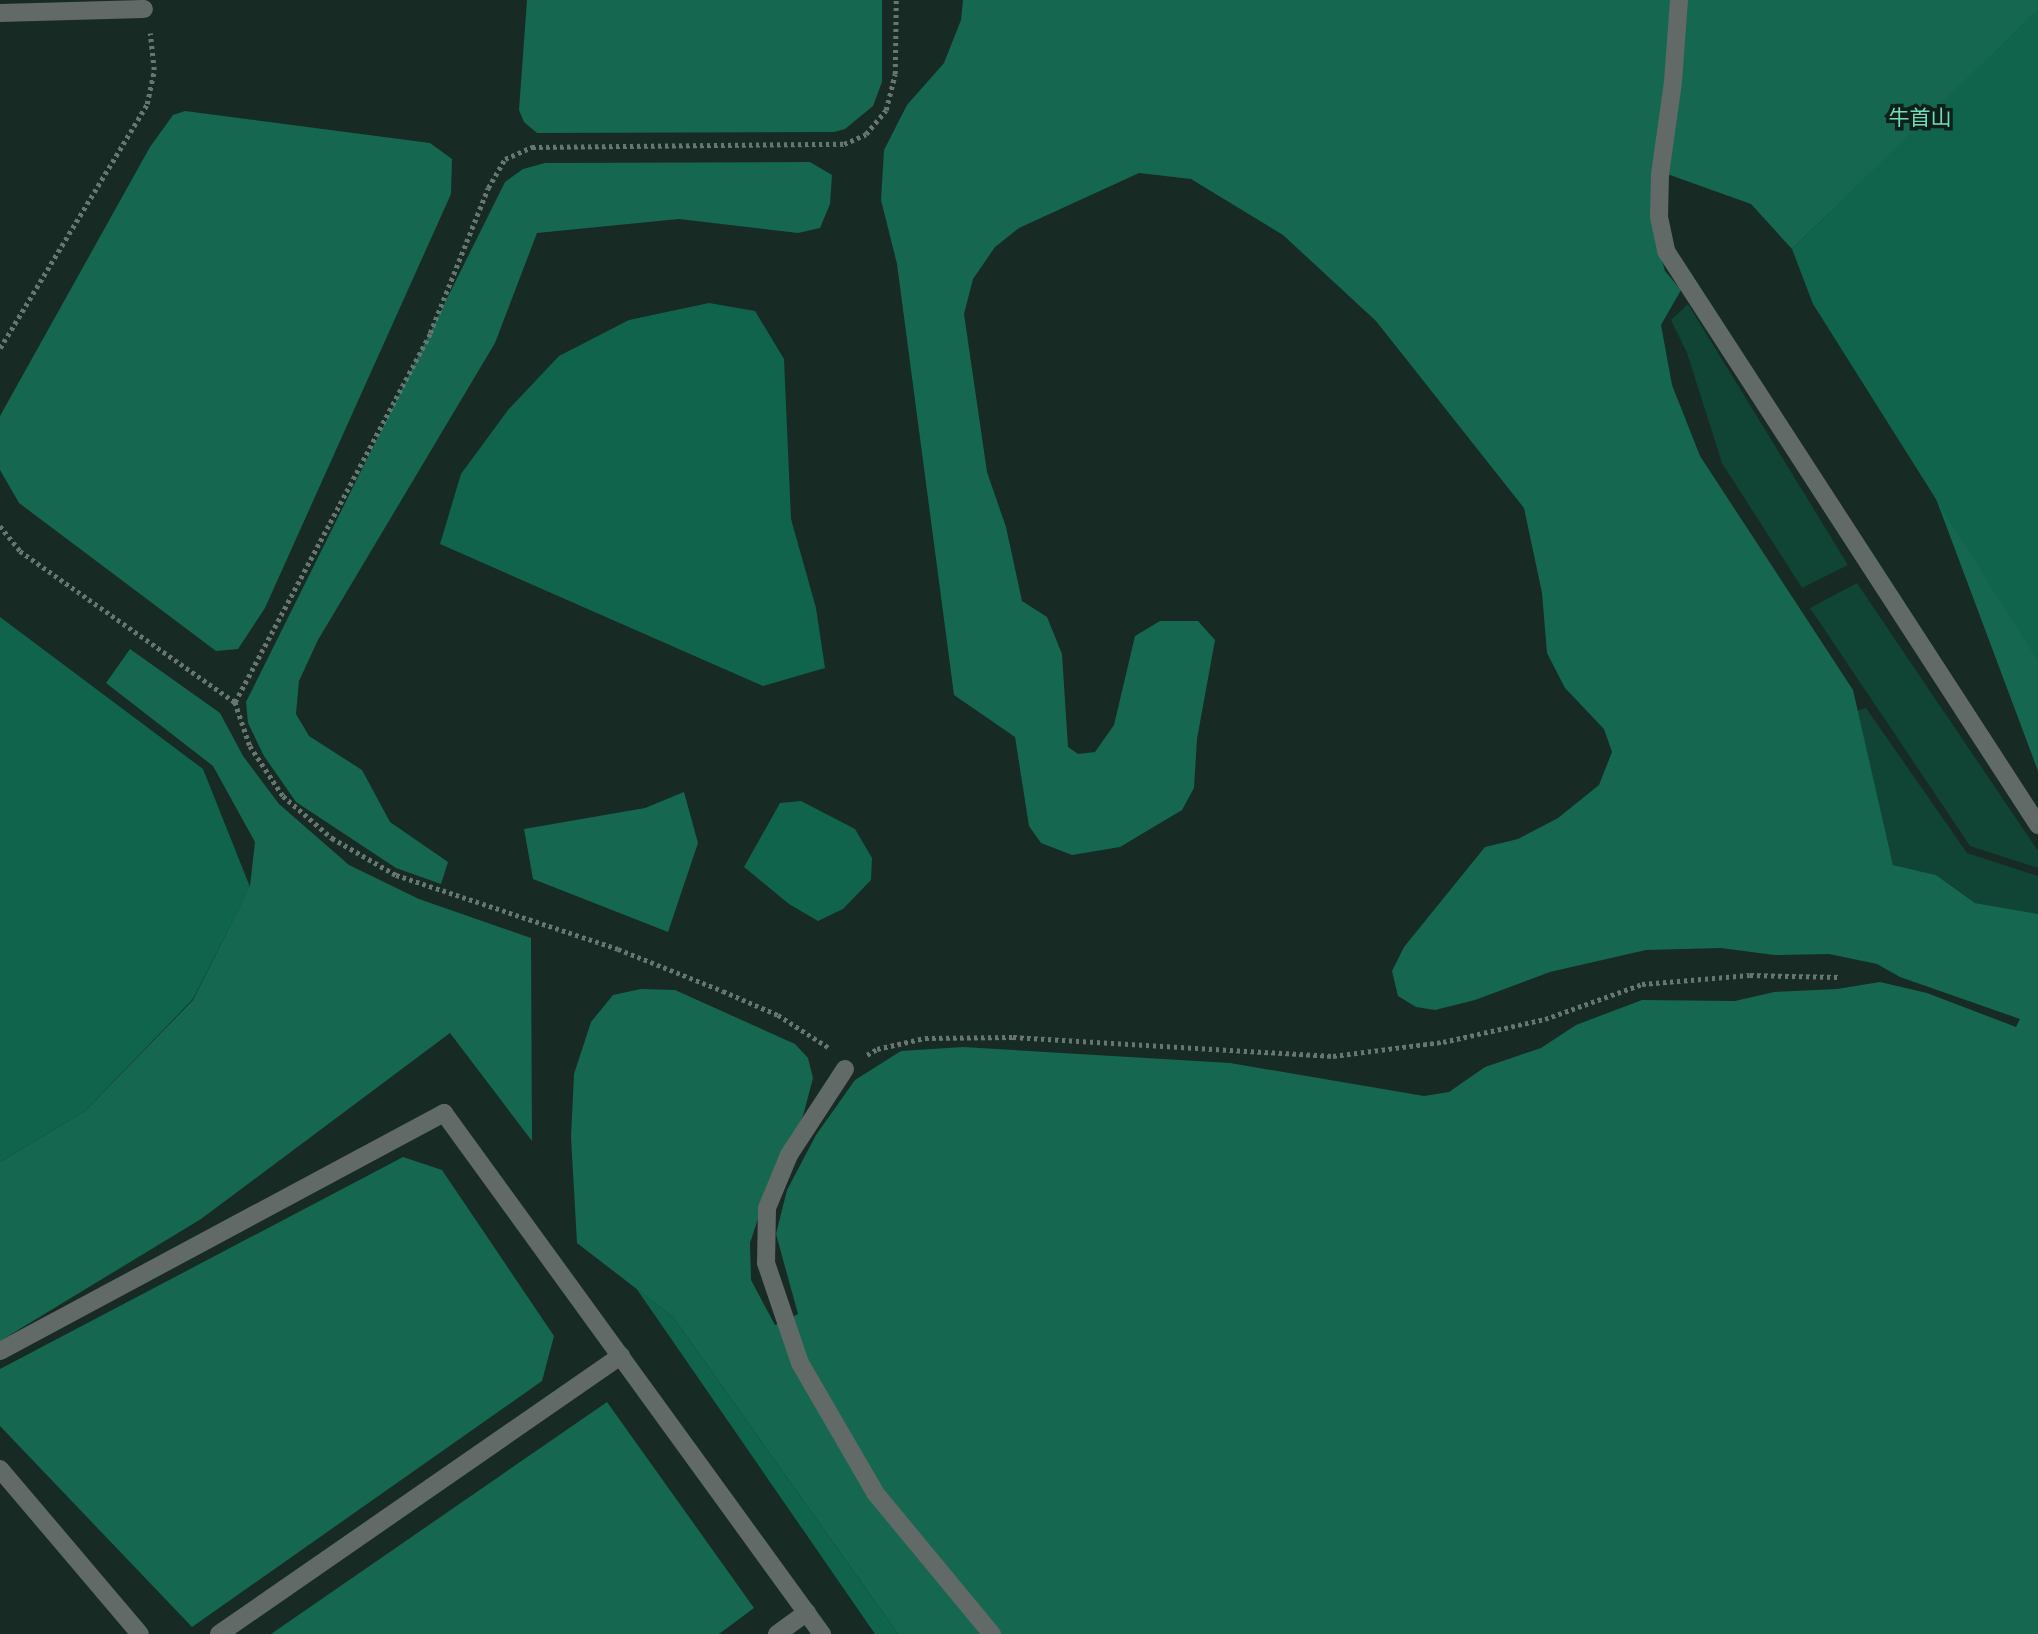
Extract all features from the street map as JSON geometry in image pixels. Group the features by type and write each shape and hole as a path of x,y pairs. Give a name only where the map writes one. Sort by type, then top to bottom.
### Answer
{"street":[{"path":"1679,0 1673,82 1660,174 1659,217 1666,251 2038,825"},
{"path":"0,13 147,18"},
{"path":"845,1069 789,1155 767,1209 766,1263 800,1363 876,1494 992,1634"},
{"path":"0,1351 444,1113 822,1634"},
{"path":"219,1634 621,1356"},
{"path":"0,1469 140,1634"},
{"path":"777,1634 807,1612"}],"path":[{"path":"235,702 430,334 488,188 505,159 532,147 844,144 866,134 886,110 895,74 896,0"},
{"path":"0,348 147,104 154,70 147,18"},
{"path":"0,526 20,551 235,702 250,746 283,796 332,838 396,875 618,949 778,1015 828,1044 845,1069 877,1049 925,1038 1013,1037 1333,1056 1443,1042 1533,1022 1642,984 1750,975 1840,977"}],"shaded area":[{"name":"牛首山","path":"2038,9 2038,661 1813,304 1792,249"},
{"path":"709,303 755,311 784,359 791,519 816,608 825,668 763,686 440,544 461,474 508,410 559,356 629,320"},
{"path":"1688,304 1848,565 1802,588 1722,463 1687,353 1671,320"},
{"path":"1857,583 2038,851 2038,868 1970,846 1810,608"},
{"path":"0,617 203,769 250,887 193,999 85,1111 0,1162"},
{"path":"1866,708 1967,853 2038,876 2038,914 1975,903 1936,875 1893,865 1857,711"},
{"path":"801,801 855,829 872,858 871,880 843,909 818,921 789,904 744,867 780,803"},
{"path":"636,1288 673,1317 898,1634 875,1634"}],"green space":[{"path":"527,0 882,0 882,82 873,106 845,129 834,132 537,133 524,122 519,110"},
{"path":"963,0 2038,0 2038,771 1829,213 1792,249 1751,204 1670,175 1652,179 1653,229 1665,271 1681,290 1661,325 1672,385 1700,456 1853,690 1893,865 1936,875 1975,903 2038,914 2038,1634 898,1634 673,1317 577,1243 571,1137 574,1074 591,1022 613,995 641,989 675,990 795,1044 808,1058 813,1078 803,1116 768,1188 750,1243 751,1280 775,1325 798,1314 776,1234 787,1190 816,1135 855,1080 901,1051 963,1047 1230,1063 1424,1096 1449,1092 1485,1067 1541,1048 1576,1025 1642,1000 1735,1001 1774,992 1837,989 1880,982 1927,993 2016,1027 2020,1019 1900,977 1877,964 1829,954 1774,955 1721,948 1646,950 1550,972 1475,1000 1435,1010 1416,1007 1398,996 1392,971 1404,947 1485,847 1518,839 1558,818 1599,785 1612,752 1604,729 1565,688 1547,653 1542,593 1524,508 1376,321 1283,235 1191,179 1139,173 1019,228 995,247 973,279 964,314 987,472 1006,527 1022,601 1047,617 1062,654 1068,747 1078,754 1095,752 1114,725 1135,636 1160,621 1198,621 1215,640 1197,739 1194,788 1182,810 1120,847 1072,855 1041,843 1029,826 1015,737 954,695 897,264 881,200 884,150 907,105 944,63 961,20"},
{"path":"185,111 430,143 452,159 451,194 265,608 238,649 216,651 19,503 0,470 0,416 150,147 173,115"},
{"path":"810,162 832,175 830,204 820,228 798,233 679,219 537,233 495,343 318,640 299,681 296,714 309,736 362,770 390,822 448,862 441,884 396,868 296,802 264,756 248,723 246,702 505,182 523,169 545,163"},
{"path":"130,649 220,713 243,756 279,804 349,865 419,899 531,938 532,1141 450,1033 201,1219 0,1341 0,1162 85,1111 193,1000 250,886 255,842 213,766 106,683"},
{"path":"684,792 698,843 668,932 533,879 524,829 645,808"},
{"path":"403,1157 442,1170 554,1336 542,1381 192,1627 0,1426 0,1369"},
{"path":"607,1402 754,1608 719,1634 271,1634"}]}
